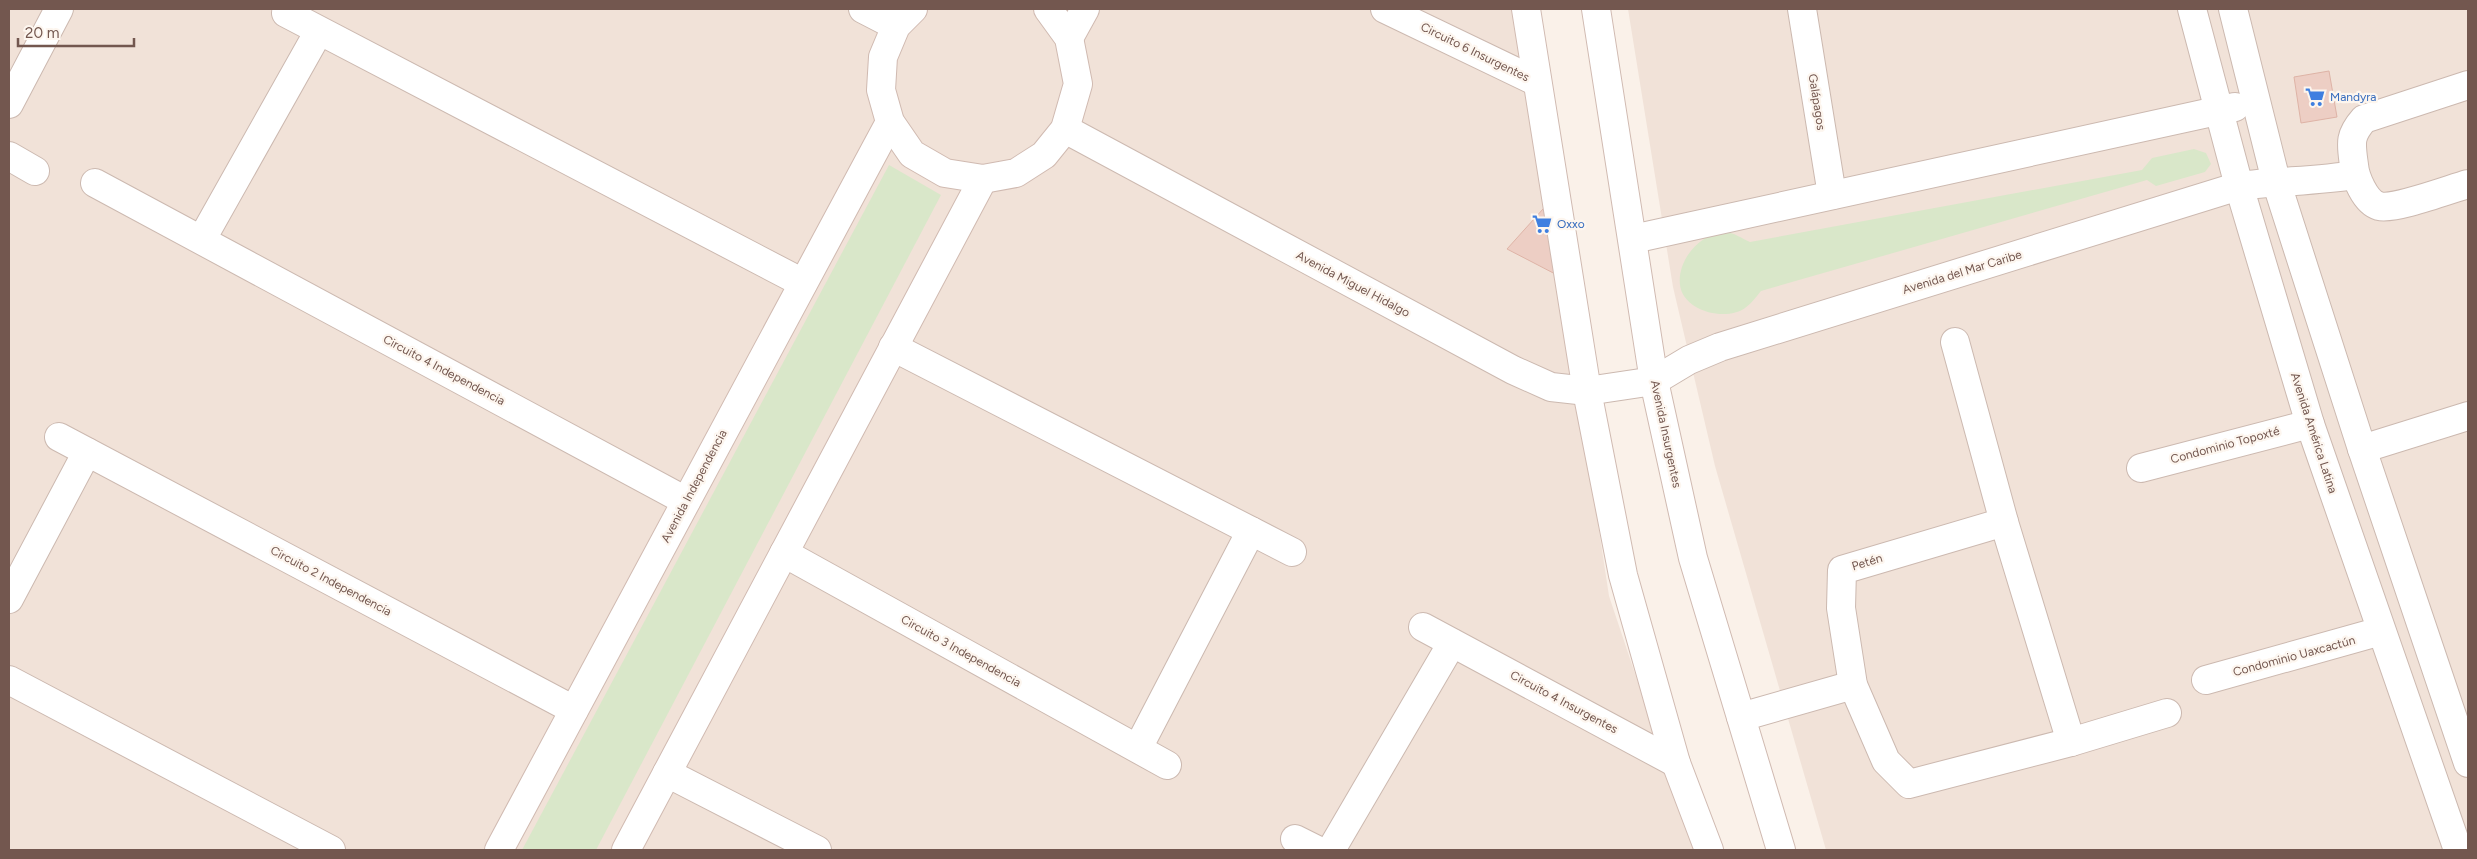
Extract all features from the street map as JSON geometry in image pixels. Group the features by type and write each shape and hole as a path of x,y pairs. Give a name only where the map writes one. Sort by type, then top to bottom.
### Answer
{"street":[{"path":"9,104 59,9"},
{"path":"863,9 905,17 883,57 881,90 890,122 912,154 945,173 983,179 1016,172 1030,164 1044,155 1065,129 1078,84 1069,38 1048,9"},
{"path":"1069,38 1085,9"},
{"name":"Circuito 6 Insurgentes","path":"1385,9 1537,82"},
{"path":"1526,9 1587,391 1622,575 1676,763 1709,850"},
{"name":"Avenida Insurgentes","path":"1596,9 1654,381 1693,558 1781,850"},
{"name":"Galápagos","path":"1802,9 1832,195"},
{"name":"Avenida América Latina","path":"2192,9 2239,186 2310,424 2458,850"},
{"path":"2233,9 2276,181 2362,449 2462,723 2468,763"},
{"path":"286,13 802,283"},
{"path":"202,239 319,31"},
{"path":"2468,85 2364,119 2354,130 2351,143 2355,175 2368,198 2378,206 2393,206 2468,184"},
{"path":"1633,239 2256,102"},
{"name":"Avenida Independencia","path":"498,850 890,122"},
{"name":"Avenida Miguel Hidalgo","path":"1065,129 1513,370 1551,387 1587,391 1654,381"},
{"path":"9,156 35,170"},
{"name":"Avenida del Mar Caribe","path":"1654,381 1689,360 1720,347 2239,186 2276,181 2325,180 2355,175"},
{"path":"626,850 983,179"},
{"name":"Circuito 4 Independencia","path":"95,183 686,501"},
{"path":"1956,342 2004,522 2071,742"},
{"path":"893,347 1292,552"},
{"path":"2362,449 2468,416"},
{"name":"Condominio Topoxté","path":"2141,468 2310,424"},
{"name":"Circuito 2 Independencia","path":"59,437 574,710"},
{"path":"9,599 87,452"},
{"name":"Petén","path":"2004,522 1842,570 1841,608 1853,685 1886,761 1909,784 2071,742 2167,713"},
{"path":"1138,748 1251,531"},
{"name":"Circuito 3 Independencia","path":"784,553 1167,765"},
{"name":"Circuito 4 Insurgentes","path":"1423,627 1676,763"},
{"name":"Condominio Uaxcactún","path":"2206,680 2381,631"},
{"path":"1332,850 1452,643"},
{"path":"9,680 330,850"},
{"path":"1741,717 1853,685"},
{"path":"666,773 817,850"}],"shaded area":[{"path":"9,9 1520,9 1609,596 1694,850 9,850"},
{"path":"1628,9 2468,9 2468,850 1826,850 1715,466 1673,287"}],"green space":[{"path":"2194,149 2206,153 2211,164 2205,172 2156,186 2147,180 1761,291 1747,306 1737,312 1717,314 1706,312 1689,302 1683,294 1680,285 1682,266 1686,258 1699,243 1707,237 1716,234 1728,232 1750,242 2142,170 2152,158"},
{"path":"889,165 941,195 596,850 522,850"}],"building":[{"name":"Mandyra","path":"2329,71 2337,117 2301,123 2294,77"},
{"name":"Oxxo","path":"1552,199 1561,277 1507,249"}],"place":[{"name":"Mandyra","path":"2315,97"},
{"name":"Oxxo","path":"1542,224"}]}
